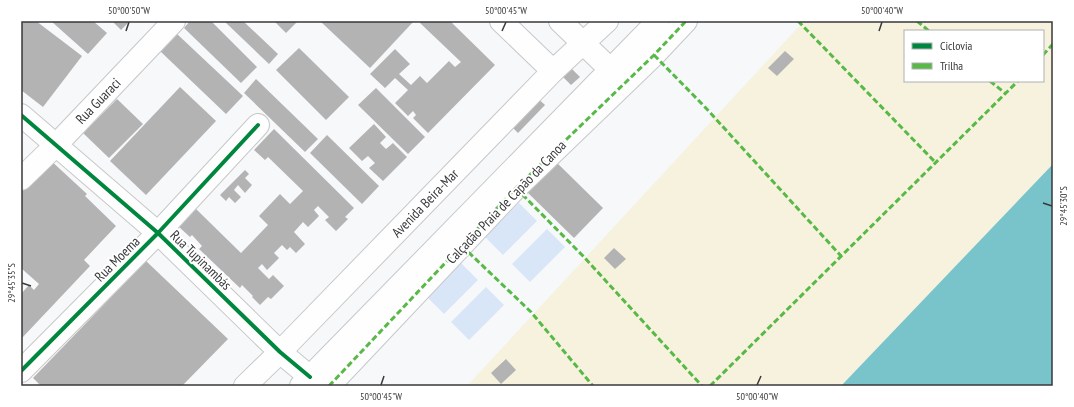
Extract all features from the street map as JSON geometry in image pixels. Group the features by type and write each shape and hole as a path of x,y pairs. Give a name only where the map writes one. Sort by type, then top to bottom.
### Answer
{"street":[{"name":"Rua Guaraci","path":"21,180 174,21"},
{"path":"501,21 553,71"},
{"path":"560,21 610,70"},
{"name":"Avenida Beira-Mar","path":"245,386 280,352 553,71 607,21"},
{"path":"313,383 658,21"},
{"name":"Calçadão Praia de Capão da Canoa","path":"313,383 654,55 686,21"},
{"name":"Rua Tupinambás","path":"21,115 158,233 313,383"},
{"name":"Rua Moema","path":"21,371 158,233 258,125"}],"shaded area":[{"path":"519,203 537,221 503,255 485,237"},
{"path":"547,229 565,247 530,282 512,264"},
{"path":"460,262 478,280 444,314 426,296"},
{"path":"486,287 504,305 469,340 451,322"}],"sand":[{"path":"804,21 1053,21 1053,164 841,386 467,386"}],"water":[{"path":"1053,164 1053,386 841,386"}],"building":[{"path":"21,21 36,21 82,56 43,107 21,90"},
{"path":"51,21 93,21 107,33 88,54"},
{"path":"112,21 130,21 121,30"},
{"path":"190,21 211,21 257,67 241,83 184,28"},
{"path":"224,21 243,21 278,54 269,64"},
{"path":"274,21 298,21 286,33"},
{"path":"320,21 414,21 370,68"},
{"path":"422,21 450,21 495,65 428,133 413,118 416,115 413,111 408,116 395,103 408,90 395,78 385,88 370,74 395,49 410,64 399,74 411,85 420,76 427,83 449,61 455,67 461,62 420,23"},
{"path":"176,33 243,96 226,114 160,51"},
{"path":"299,48 349,97 326,120 276,70"},
{"path":"785,51 794,59 777,76 768,68"},
{"path":"572,69 580,77 571,85 563,77"},
{"path":"256,79 318,139 305,152 244,93"},
{"path":"180,87 216,121 146,195 110,161"},
{"path":"376,88 425,137 408,154 358,105"},
{"path":"533,94 545,105 518,133 506,121"},
{"path":"117,99 143,124 109,158 83,133"},
{"path":"374,124 386,137 380,143 386,149 393,143 407,157 383,181 369,168 375,163 368,156 362,161 349,148"},
{"path":"274,129 354,208 345,217 348,219 336,231 325,220 329,217 318,206 314,210 319,216 308,227 303,222 294,232 305,244 296,253 290,247 287,250 282,245 274,253 279,258 267,270 262,264 258,268 269,279 273,275 284,286 271,299 268,297 260,305 242,285 240,288 199,249 202,246 192,235 190,237 178,226 195,208 241,253 268,225 259,216 280,194 290,204 303,191 268,157 265,160 254,150"},
{"path":"327,135 379,186 362,204 310,153"},
{"path":"48,158 87,194 85,196 116,226 84,260 90,266 21,339 21,294 29,285 34,290 39,284 21,268 21,186"},
{"path":"553,159 603,208 574,238 524,189"},
{"path":"245,170 249,174 245,178 252,185 245,193 238,185 234,190 241,197 235,203 229,197 226,201 220,195"},
{"path":"614,248 626,259 615,269 604,258"},
{"path":"146,261 228,339 182,386 41,386 33,378"},
{"path":"506,359 516,370 501,384 491,373"}],"marked path":[{"path":"329,386 516,188 654,55 686,21"},
{"path":"798,21 936,163"},
{"path":"917,21 928,30"},
{"path":"1044,54 1053,44"},
{"path":"654,55 704,106 841,256"},
{"path":"991,82 1006,94"},
{"path":"710,386 1017,82"},
{"path":"516,188 583,256 702,386"},
{"path":"462,246 531,312 593,386"}],"cycle path":[{"path":"21,115 158,233 280,352 310,377"},
{"path":"21,371 158,233 258,125"}]}
